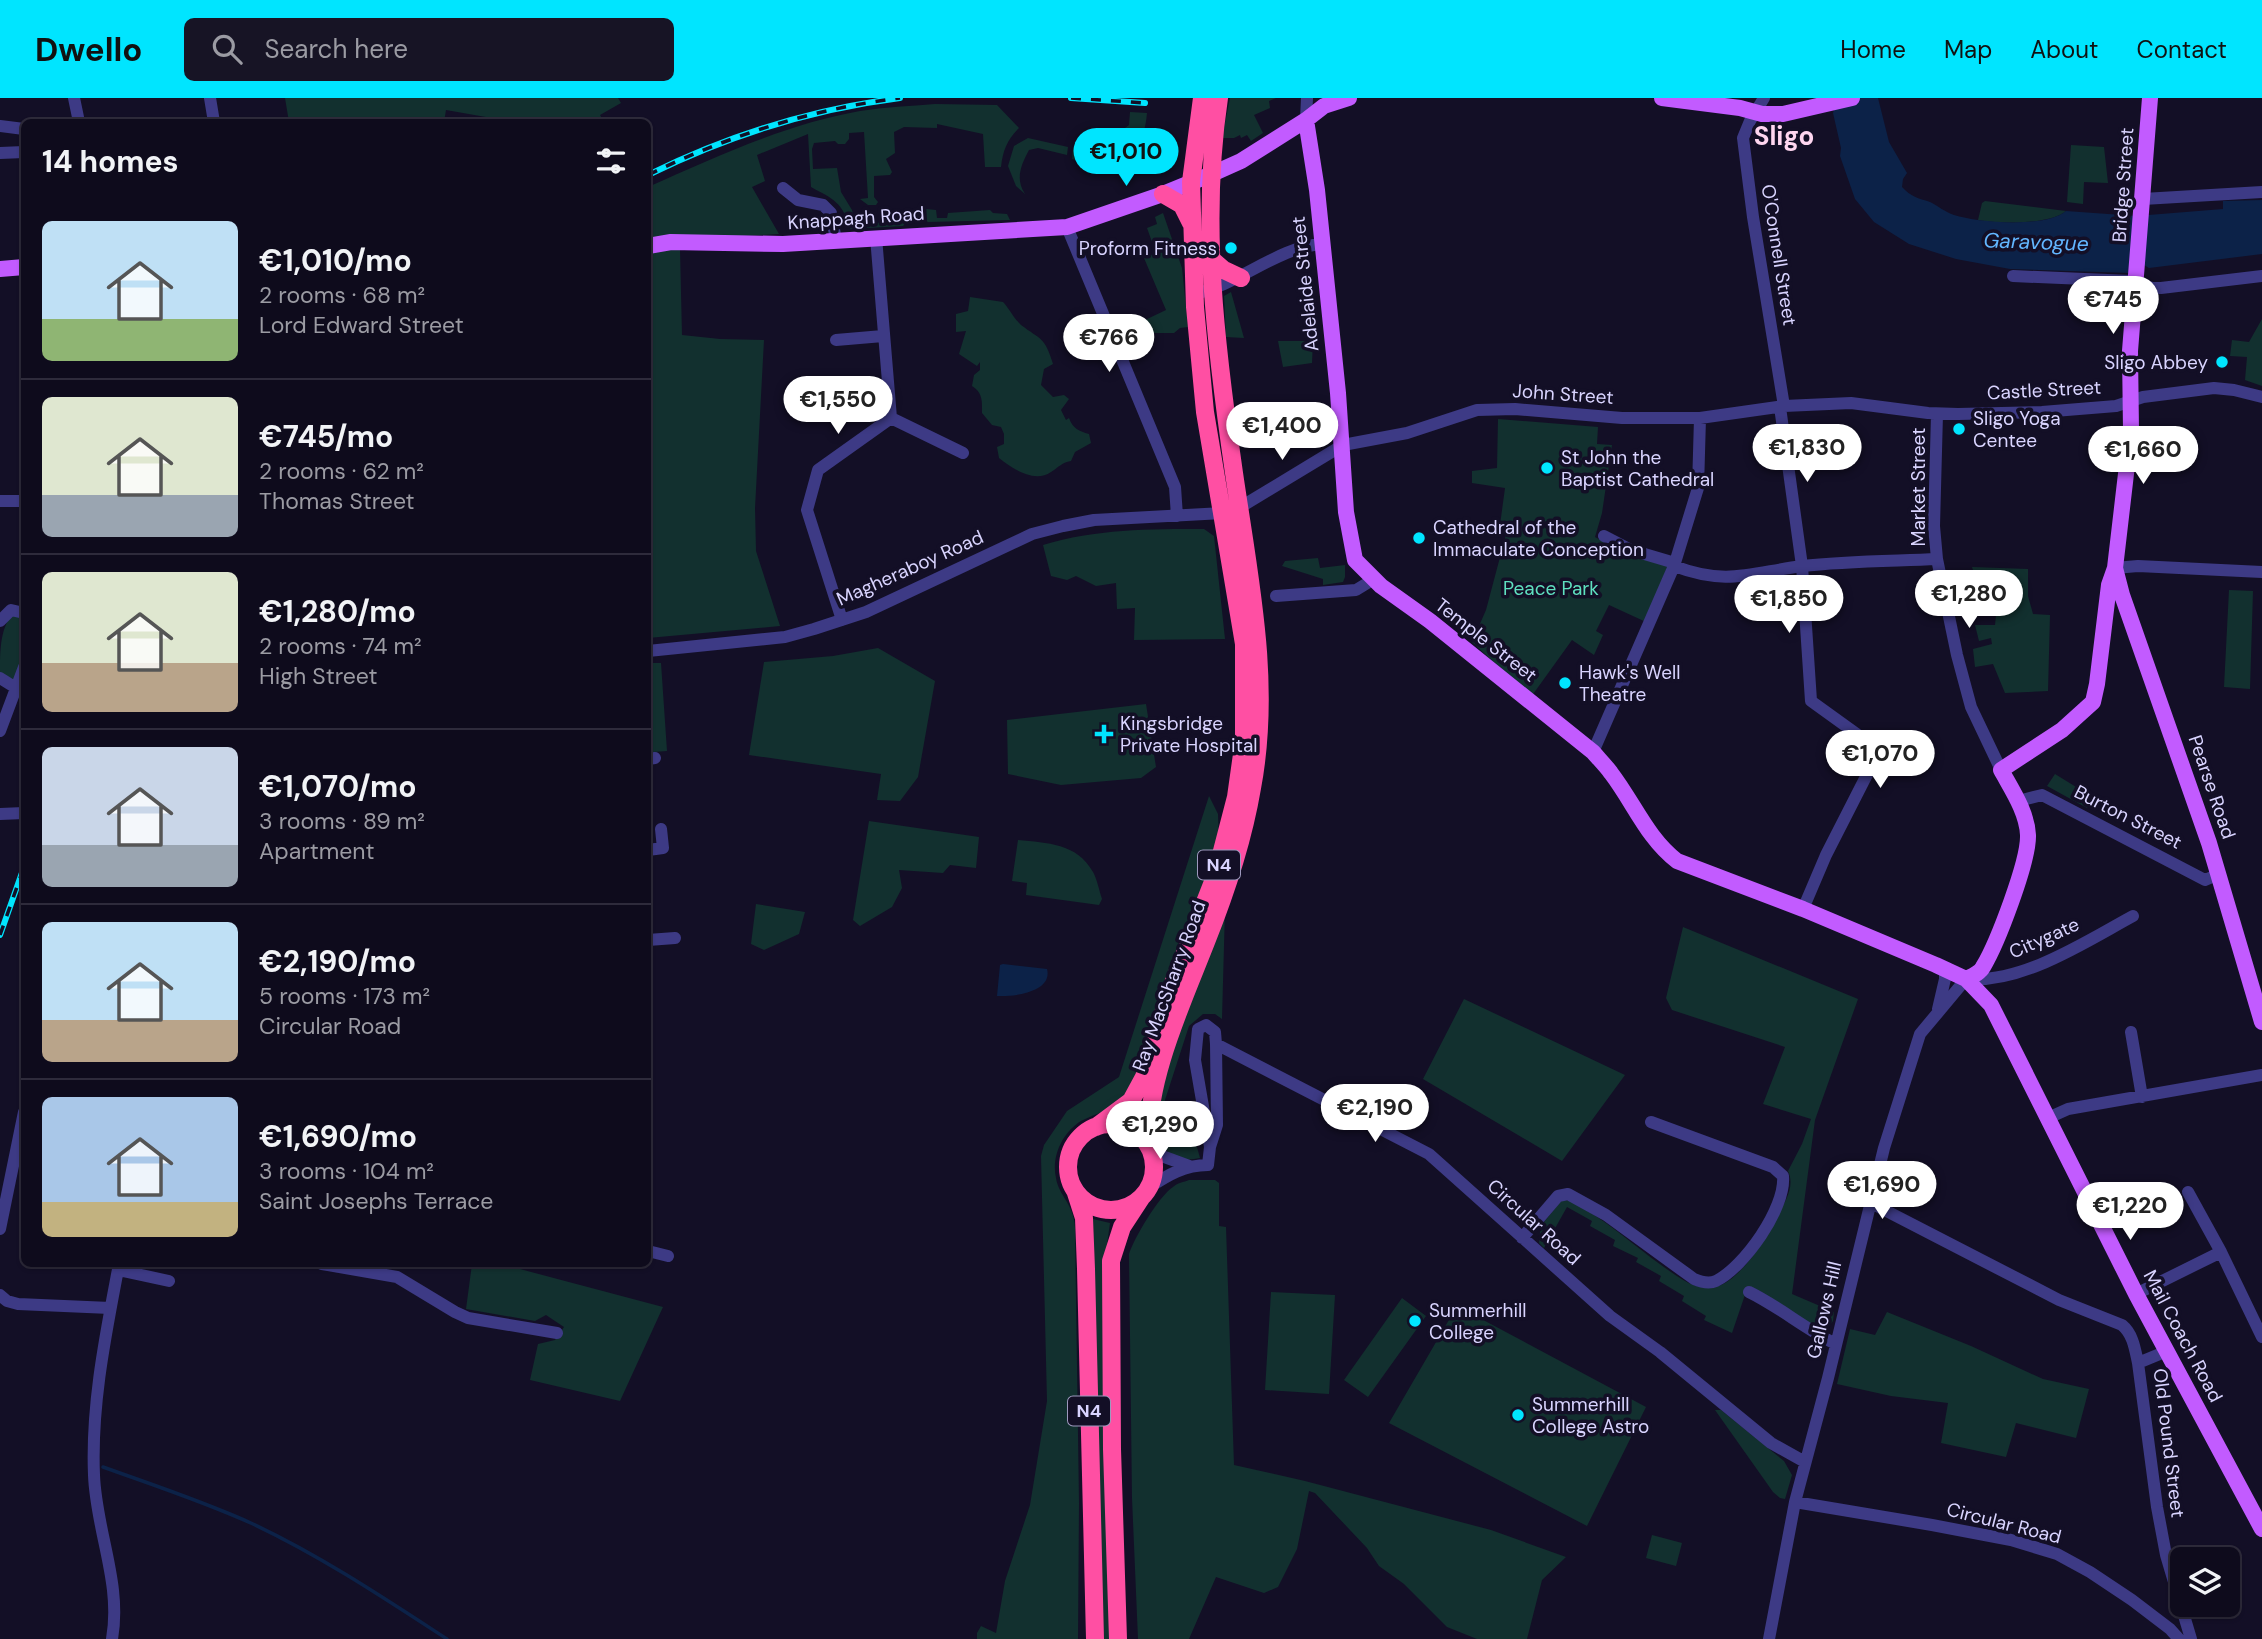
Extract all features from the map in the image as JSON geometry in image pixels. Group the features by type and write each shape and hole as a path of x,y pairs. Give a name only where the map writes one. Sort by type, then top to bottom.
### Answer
{"highway":[{"name":"N4","path":"1202,98 1191,182 1191,223 1202,293 1205,412 1231,510"},
{"name":"N4","path":"1202,293 1210,258 1212,174 1219,98"},
{"path":"1163,194 1182,205 1191,223"},
{"path":"1210,258 1224,270 1241,278"},
{"name":"Ray MacSharry Road","path":"1096,1127 1131,1101 1144,1077 1169,994 1216,874 1236,797 1244,740 1246,694 1231,510"},
{"name":"Ray MacSharry Road","path":"1150,1149 1147,1123 1153,1093 1177,1016 1228,885 1253,786 1259,681 1257,626 1231,510"},
{"path":"1096,1127 1120,1125 1132,1130 1150,1149"},
{"name":"N4","path":"1095,1639 1084,1218 1068,1166 1076,1142 1096,1127"},
{"name":"N4","path":"1118,1639 1111,1261 1122,1227 1153,1176 1154,1164 1150,1149"},
{"path":"1075,1190 1083,1200 1106,1210 1130,1205 1144,1193"},
{"name":"N4","path":"1115,1537 1126,1639"},
{"name":"N4","path":"1087,1639 1093,1553"}],"main road":[{"name":"Knappagh Road","path":"651,245 671,242 763,244 1067,227 1163,194 1241,161 1324,106 1349,98"},
{"path":"1662,98 1760,105 1785,114 1853,98"},
{"name":"Bridge Street","path":"2001,770 2062,730 2093,702 2096,696 2131,437 2130,351 2150,98"},
{"name":"Adelaide Street","path":"1306,120 1343,445"},
{"path":"0,269 21,267"},
{"name":"Temple Street","path":"1343,445 1346,512 1352,551 1359,566 1593,752 1612,774 1652,836 1677,861 1802,909 1966,979"},
{"name":"Pearse Road","path":"2115,568 2219,874 2262,1022"},
{"path":"2104,622 2132,624"},
{"path":"1966,979 1982,971 2014,891 2028,836 2018,801 2001,770"},
{"name":"Mail Coach Road","path":"1966,979 1991,1005 2136,1294 2262,1529"}],"street":[{"path":"74,98 75,119"},
{"path":"210,98 214,119"},
{"path":"1306,120 1307,98"},
{"name":"O'Connell Street","path":"1760,105 1744,138 1752,217 1782,407 1802,566 1811,701 1872,745 1877,755 1802,909"},
{"path":"0,126 21,129"},
{"path":"0,153 21,152"},
{"path":"783,188 798,200 823,205 831,213 836,240"},
{"path":"2143,206 2262,192"},
{"path":"1067,227 1175,487 1181,516"},
{"path":"876,237 891,418"},
{"path":"1202,293 1241,278 1293,251 1322,244"},
{"path":"2013,276 2131,281 2136,279 2161,288 2262,276"},
{"path":"836,340 883,336"},
{"name":"Castle Street","path":"1937,414 2042,412 2116,406 2143,397 2214,388 2262,397"},
{"name":"John Street","path":"1343,445 1407,433 1462,413 1488,409 1622,418 1700,418 1782,407 1851,403 1937,414"},
{"name":"Market Street","path":"1937,414 1934,526 1937,559 1971,707 2001,770"},
{"path":"891,418 963,453"},
{"path":"842,620 807,510 818,470 891,418"},
{"path":"1593,752 1675,565 1698,488 1700,418"},
{"path":"1231,510 1343,445"},
{"path":"0,501 21,501"},
{"name":"Magheraboy Road","path":"651,651 785,636 842,620 866,612 1032,534 1094,520 1181,516 1231,510"},
{"path":"1604,537 1696,574 1718,578 1746,577 1802,566 1937,559"},
{"path":"2115,568 2138,566 2262,572"},
{"path":"1276,596 1356,590 1374,579"},
{"path":"0,621 11,610 21,612"},
{"path":"0,731 21,675"},
{"path":"0,678 16,688"},
{"name":"Burton Street","path":"2018,801 2042,795 2205,880 2219,874"},
{"path":"0,814 21,813"},
{"path":"651,849 663,848 662,829"},
{"name":"Citygate","path":"1966,979 1986,981 2023,971 2133,916"},
{"path":"651,940 675,937"},
{"path":"1938,1010 1945,970"},
{"name":"Gallows Hill","path":"1769,1639 1795,1502 1869,1202 1914,1050 1920,1034 1966,979"},
{"name":"Circular Road","path":"1210,1147 1195,1060 1198,1029 1206,1025 1213,1028 1217,1036 1216,1044 1429,1154 1610,1317 1679,1367 1771,1443 1805,1462"},
{"path":"2132,1032 2142,1097"},
{"path":"1144,1193 1170,1174 1189,1166 1208,1166 1210,1147 1217,1125 1216,1044"},
{"path":"2048,1118 2068,1109 2262,1075"},
{"path":"1522,1238 1559,1196 1568,1194 1606,1215 1694,1279 1709,1283 1716,1281 1745,1257 1762,1234 1784,1189 1783,1176 1773,1167 1651,1122"},
{"path":"0,1229 21,1127"},
{"path":"1150,1149 1189,1166"},
{"path":"2188,1192 2221,1252 2262,1337"},
{"path":"1869,1202 2059,1300 2122,1325 2134,1343 2138,1363"},
{"path":"651,1252 668,1256"},
{"path":"2136,1294 2221,1252"},
{"path":"112,1639 115,1622 114,1590 94,1476 97,1395 110,1308 118,1267 169,1281"},
{"path":"345,1267 397,1276 468,1318 557,1333"},
{"path":"1749,1293 1767,1301 1821,1337 1836,1343"},
{"path":"0,1295 7,1301 18,1304 110,1308"},
{"name":"Old Pound Street","path":"2167,1351 2138,1363 2166,1555 2190,1639"},
{"name":"Circular Road","path":"1795,1502 1985,1535 2057,1554 2091,1572 2132,1600 2179,1639"}],"green space":[{"path":"285,98 618,98 621,103 600,115 602,119 498,119 446,110 444,119 288,119"},
{"path":"1230,98 1276,98 1269,101 1270,108 1254,115 1263,133 1251,141 1247,135 1241,138 1240,135 1222,138"},
{"path":"935,104 997,105 1019,128 1006,146 1001,167 985,167 983,134 937,124 937,128 904,127 894,132 895,153 886,159 892,172 890,175 874,176 874,197 878,202 876,205 868,205 860,199 868,198 864,132 849,133 845,144 835,141 814,143 813,169 837,168 841,192 852,210 856,224 907,221 903,226 850,229 836,202 811,187 808,134 757,155 765,181 752,187 779,234 651,241 651,186 699,164 805,124 860,111"},
{"path":"1130,112 1147,113 1144,132 1131,155 1105,166 1072,159 1073,148 1116,149 1125,136"},
{"path":"1028,138 1068,147 1067,155 1038,148 1029,150 1020,172 1020,183 1025,194 1016,186 1008,166 1014,146"},
{"path":"2071,145 2104,147 2108,183 2084,182 2083,204 2067,202"},
{"path":"1985,201 2066,211 2058,216 2036,221 2010,223 1978,220 1982,203"},
{"path":"926,209 936,210 937,218 947,218 948,213 990,210 993,213 1007,214 1010,220 928,222 922,218"},
{"path":"1163,213 1182,268 1188,327 1180,328 1174,333 1150,333 1145,320 1166,310 1144,258 1156,253 1147,228 1157,224 1155,217"},
{"path":"680,249 682,335 764,340 755,508 756,551 780,626 651,638 651,252"},
{"path":"1231,292 1244,338 1226,337 1224,296"},
{"path":"970,297 1003,302 1018,323 1042,340 1053,364 1044,369 1041,385 1053,397 1064,395 1069,399 1061,410 1066,420 1069,418 1077,429 1089,434 1091,443 1075,452 1071,461 1051,472 1031,475 999,458 997,447 1004,444 1004,434 1001,427 992,425 982,413 980,394 972,386 974,375 980,370 980,362 977,366 959,354 966,331 956,332 956,314 968,311"},
{"path":"2262,319 2262,386 2245,380 2247,357 2230,356 2232,340 2249,342"},
{"path":"1278,341 1313,341 1312,363 1283,367"},
{"name":"Peace Park","path":"1498,419 1598,427 1597,444 1612,445 1602,513 1595,537 1616,549 1668,565 1646,622 1609,605 1596,631 1603,635 1594,655 1572,640 1531,697 1472,642 1486,610 1508,527 1500,525 1505,488 1472,483 1472,471 1497,468"},
{"path":"1204,529 1214,536 1225,639 1134,640 1135,608 1117,609 1116,583 1096,586 1076,576 1067,580 1051,576 1043,545 1103,533"},
{"path":"1318,558 1320,568 1345,565 1343,582 1323,585 1323,579 1282,566 1285,561"},
{"path":"1972,567 2028,569 2028,596 2033,614 2050,615 2048,691 2005,693 1993,664 1975,667 1973,649 1992,644 1991,638 1979,641 1975,625 1995,625 1996,615 1973,615 1973,600 1986,602 1990,599 1991,587 1977,582"},
{"path":"2229,590 2253,591 2250,689 2224,687"},
{"path":"12,614 21,616 21,667 15,684 0,673 3,634"},
{"path":"878,648 935,681 918,777 900,801 877,800 881,774 749,755 764,662 833,656"},
{"path":"651,663 661,663 667,751 653,752"},
{"path":"1146,704 1156,767 1141,778 1061,785 1008,774 1007,720"},
{"path":"2055,774 2094,798 2087,808 2047,786"},
{"path":"1209,796 1218,814 1219,845 1136,1079 1116,1104 1081,1121 1069,1131 1060,1145 1055,1161 1058,1185 1072,1212 1075,1228 1078,1639 977,1639 981,1626 996,1633 1005,1581 1030,1505 1047,1401 1041,1156 1044,1145 1067,1111 1119,1077"},
{"path":"869,821 979,837 976,868 950,865 943,873 899,870 902,888 892,907 860,926 853,920"},
{"path":"1018,840 1060,846 1079,855 1094,875 1102,899 1099,905 1026,895 1027,883 1012,881"},
{"path":"756,904 805,912 799,934 764,950 751,944"},
{"path":"1225,909 1222,1019 1215,1014 1203,1014 1189,1026 1165,1100 1164,1110 1170,1131 1197,1147 1200,1158 1178,1158 1164,1147 1157,1130 1159,1091"},
{"path":"1683,927 1858,999 1815,1120 1792,1294 1834,1312 1833,1321 1827,1329 1814,1323 1811,1325 1748,1286 1732,1333 1704,1320 1706,1316 1682,1301 1684,1296 1659,1281 1661,1276 1636,1262 1638,1258 1613,1246 1615,1240 1590,1226 1592,1221 1567,1207 1544,1248 1539,1243 1544,1222 1561,1201 1575,1202 1685,1281 1707,1288 1721,1285 1745,1266 1766,1237 1785,1202 1790,1190 1788,1171 1811,1119 1763,1104 1785,1047 1672,1010 1666,998"},
{"path":"1464,999 1625,1075 1562,1161 1423,1079"},
{"path":"1189,1180 1215,1180 1219,1183 1219,1226 1226,1227 1234,1465 1491,1530 1566,1557 1542,1580 1527,1639 1477,1639 1447,1627 1404,1584 1379,1566 1367,1548 1315,1493 1309,1491 1297,1549 1278,1587 1264,1593 1216,1577 1189,1639 1138,1639 1132,1498 1129,1254 1141,1228 1161,1199 1175,1186"},
{"path":"1093,1219 1110,1223 1104,1266 1112,1639 1102,1639"},
{"path":"472,1267 512,1267 663,1307 620,1401 530,1380 538,1344 555,1340 564,1327 546,1315 535,1321 466,1309"},
{"path":"1271,1292 1335,1295 1329,1394 1265,1390"},
{"path":"1402,1298 1426,1316 1368,1397 1344,1380"},
{"name":"Summerhill College Astro","path":"1457,1306 1646,1407 1587,1526 1389,1423"},
{"path":"1887,1312 2043,1379 2089,1389 2076,1438 2016,1423 2006,1457 1941,1443 1948,1403 1891,1396 1837,1384 1850,1329 1875,1335"},
{"path":"1715,1410 1721,1410 1784,1461 1792,1475 1785,1499 1773,1492"},
{"path":"1652,1535 1682,1543 1676,1566 1646,1558"}],"water":[{"name":"Garavogue","path":"1838,98 1878,98 1889,142 1907,173 1902,187 1912,195 1954,215 1995,222 2028,222 2044,220 2066,211 2136,216 2223,209 2223,201 2262,200 2262,254 2149,268 2144,265 2130,273 2010,269 1956,259 1909,244 1874,222 1855,199 1840,156 1841,148 1833,113"},
{"path":"1000,965 1047,969 1047,977 1044,983 1031,992 997,996"}],"waterway":[{"path":"103,1467 216,1508 278,1536 352,1578 447,1639"}],"railway":[{"path":"651,174 708,148 771,126 835,109 900,98"},
{"path":"1071,98 1145,103"},
{"path":"0,935 21,876"}],"place":[{"name":"Proform Fitness","path":"1231,248"},
{"name":"Sligo Abbey","path":"2222,362"},
{"name":"Sligo Yoga Centee","path":"1959,429"},
{"name":"St John the Baptist Cathedral","path":"1547,468"},
{"name":"Cathedral of the Immaculate Conception","path":"1419,538"},
{"name":"Hawk's Well Theatre","path":"1565,683"},
{"name":"Kingsbridge Private Hospital","path":"1104,734"},
{"name":"Summerhill College","path":"1415,1321"},
{"name":"Summerhill College Astro","path":"1518,1415"}],"district":[{"name":"Sligo","path":"1784,136"}]}
